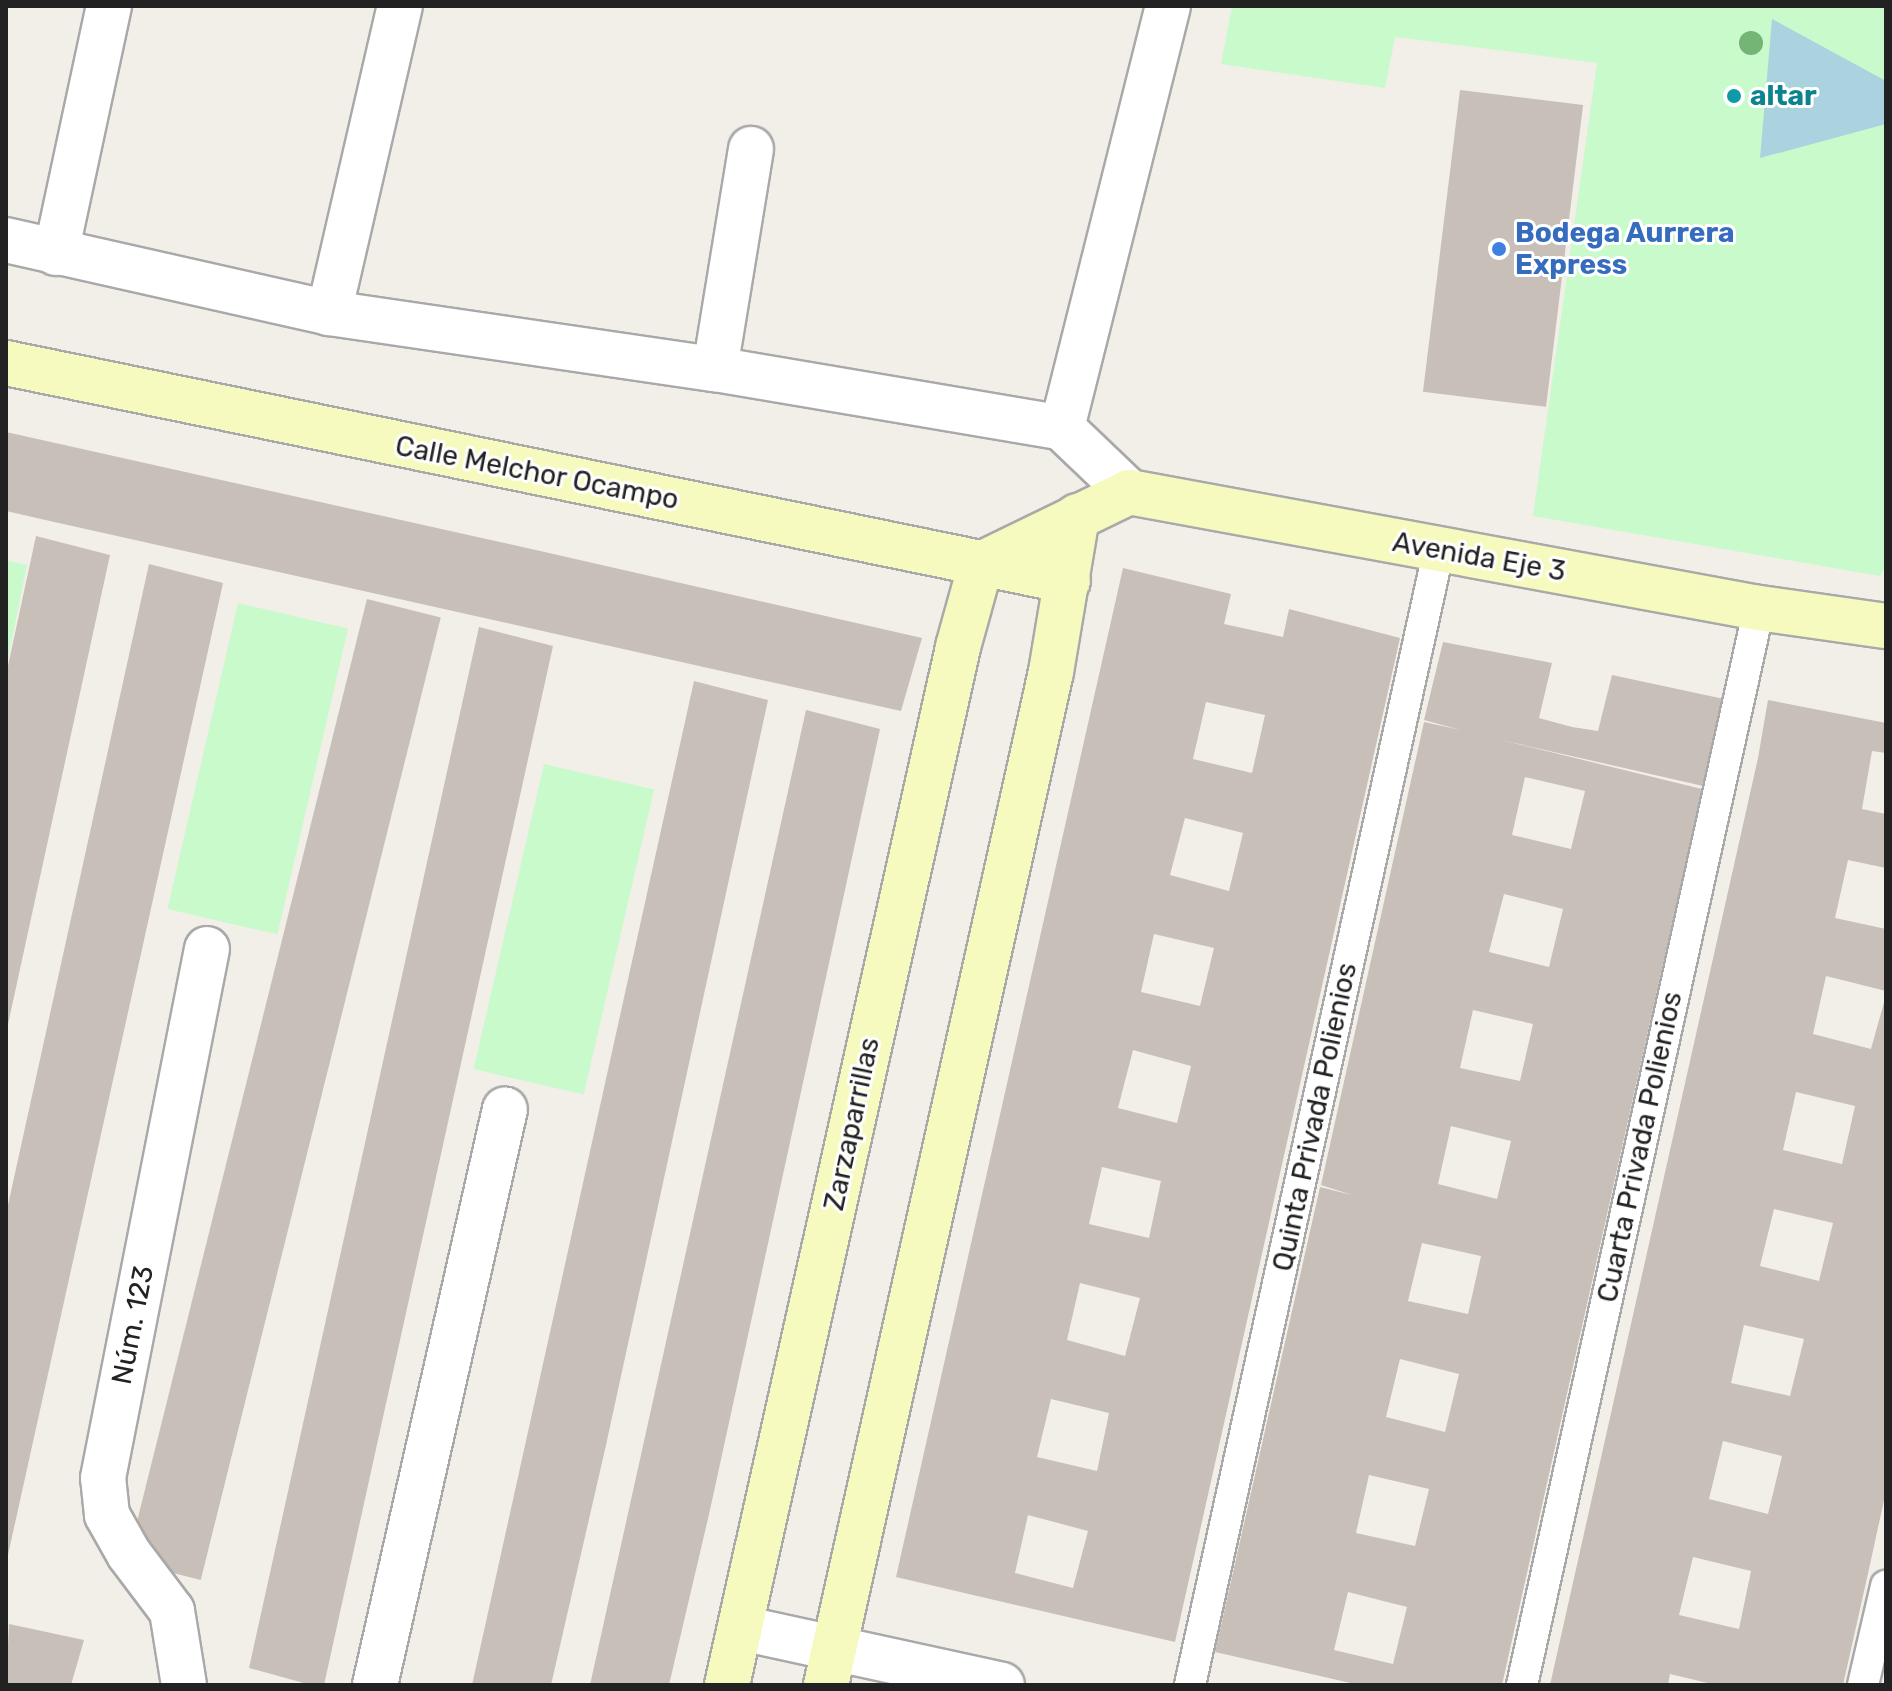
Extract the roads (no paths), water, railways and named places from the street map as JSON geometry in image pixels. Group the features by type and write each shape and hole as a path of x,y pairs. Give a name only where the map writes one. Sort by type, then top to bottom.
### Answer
{"street":[{"path":"56,253 109,6"},
{"path":"329,313 400,6"},
{"path":"1062,428 1168,6"},
{"path":"715,369 751,149"},
{"path":"6,240 329,313 715,369 1062,428 1129,492 981,564"},
{"name":"Calle Melchor Ocampo","path":"6,363 1068,581"},
{"name":"Avenida Eje 3","path":"1129,492 1759,608 1886,626"},
{"path":"830,1668 1041,719 1068,581 1077,516"},
{"name":"Zarzaparrillas","path":"727,1685 958,647 981,564"},
{"name":"Núm. 123","path":"184,1685 180,1645 172,1611 129,1554 107,1515 103,1478 207,949"},
{"path":"375,1685 505,1109"},
{"path":"741,1628 830,1668 1002,1685"}],"lane":[{"name":"Quinta Privada Polienios","path":"1190,1685 1439,549"},
{"name":"Cuarta Privada Polienios","path":"1522,1685 1759,608"},
{"path":"1863,1685 1886,1586"}],"water":[{"path":"1772,19 1886,81 1886,124 1760,158"}],"place":[{"name":"altar","path":"1734,96"},
{"name":"Bodega Aurrera Express","path":"1499,249"}]}
